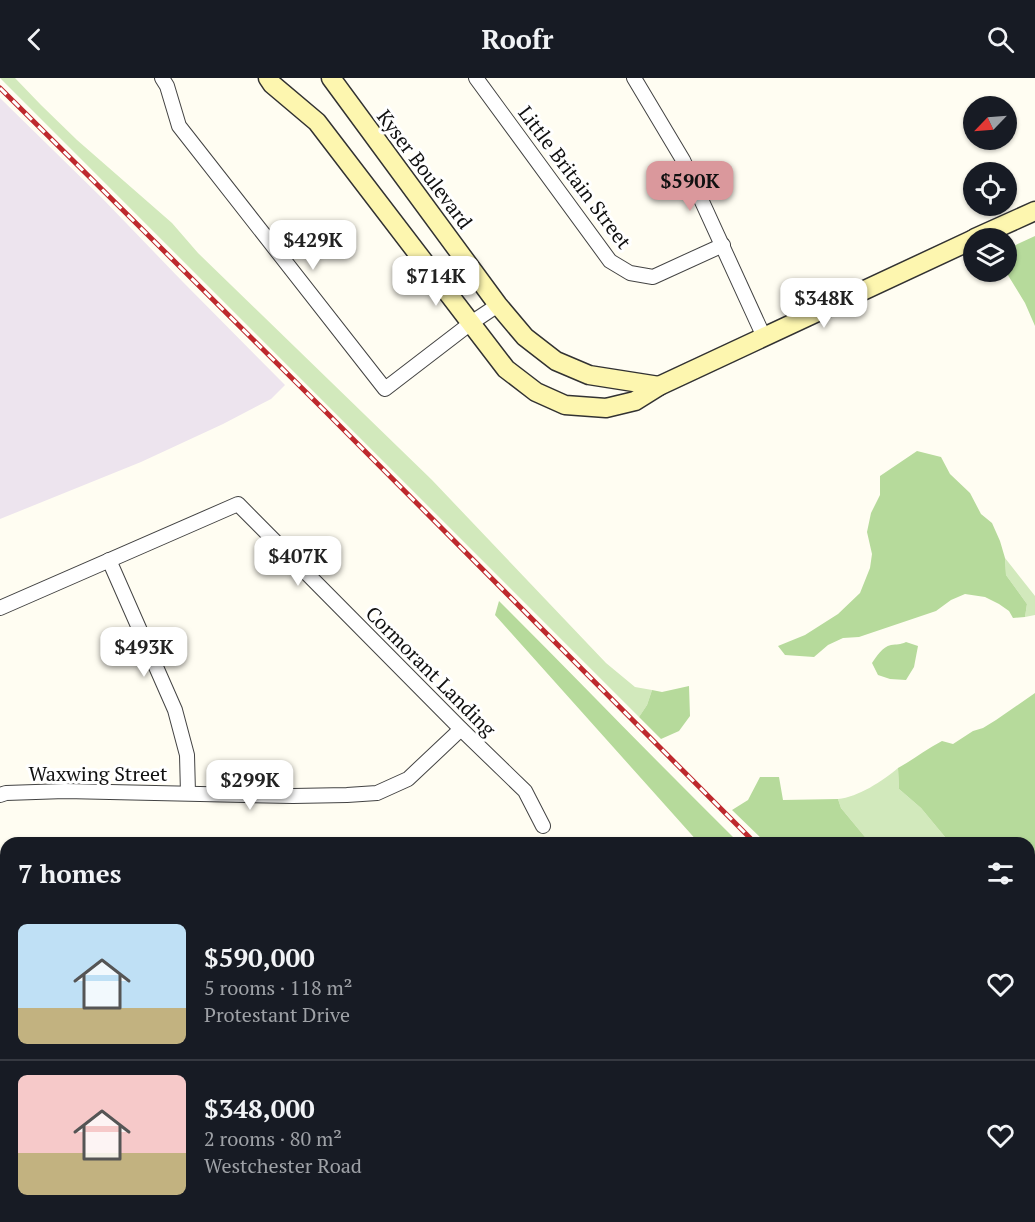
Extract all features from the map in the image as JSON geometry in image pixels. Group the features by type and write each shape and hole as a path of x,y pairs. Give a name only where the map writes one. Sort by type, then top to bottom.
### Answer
{"street":[{"path":"162,78 167,86 178,126 385,389 498,305"},
{"path":"268,78 317,122 506,369 536,392 565,405 606,408 635,400 659,386 963,244"},
{"name":"Kyser Boulevard","path":"331,78 498,305 525,337 556,361 589,375 659,386"},
{"name":"Little Britain Street","path":"476,78 610,261 630,273 653,277 723,245"},
{"path":"634,78 683,160 764,337"},
{"path":"998,228 1035,211"},
{"name":"Cormorant Landing","path":"0,608 238,504 525,791 543,826"},
{"path":"109,560 175,710 187,755 188,793"},
{"name":"Waxwing Street","path":"0,795 65,791 292,796 376,793 408,779 461,729"}],"shaded area":[{"path":"0,98 101,197 285,385 271,399 223,424 141,462 0,519"}],"green space":[{"path":"0,78 15,78 77,140 172,223 198,253 432,480 606,663 635,687 652,690 647,705 639,717"},
{"path":"1035,236 1035,326 1012,282 1017,282 1017,244"},
{"path":"917,451 941,457 950,474 970,493 981,514 992,523 1005,558 1006,575 1027,604 1025,617 1013,618 1009,611 985,597 965,594 951,600 936,611 859,637 843,638 828,645 814,657 785,655 778,646 805,635 838,614 860,593 870,568 872,554 867,532 871,513 880,495 880,476"},
{"path":"1005,558 1035,596 1035,615 1025,617 1027,604 1006,575"},
{"path":"499,601 733,837 694,837 495,615"},
{"path":"906,642 918,646 914,667 906,680 890,679 878,675 872,663 880,652 888,646"},
{"path":"689,686 690,716 679,731 661,739 639,717 647,705 652,690 662,692"},
{"path":"1035,693 1035,837 945,837 921,808 899,789 898,768 942,741 953,744 996,720"},
{"path":"898,768 899,789 921,808 945,837 865,837 841,808 838,799 870,788"},
{"path":"760,777 779,777 783,800 838,799 841,808 865,837 760,837 732,810 748,800"}],"railway":[{"path":"0,88 749,837"}]}
